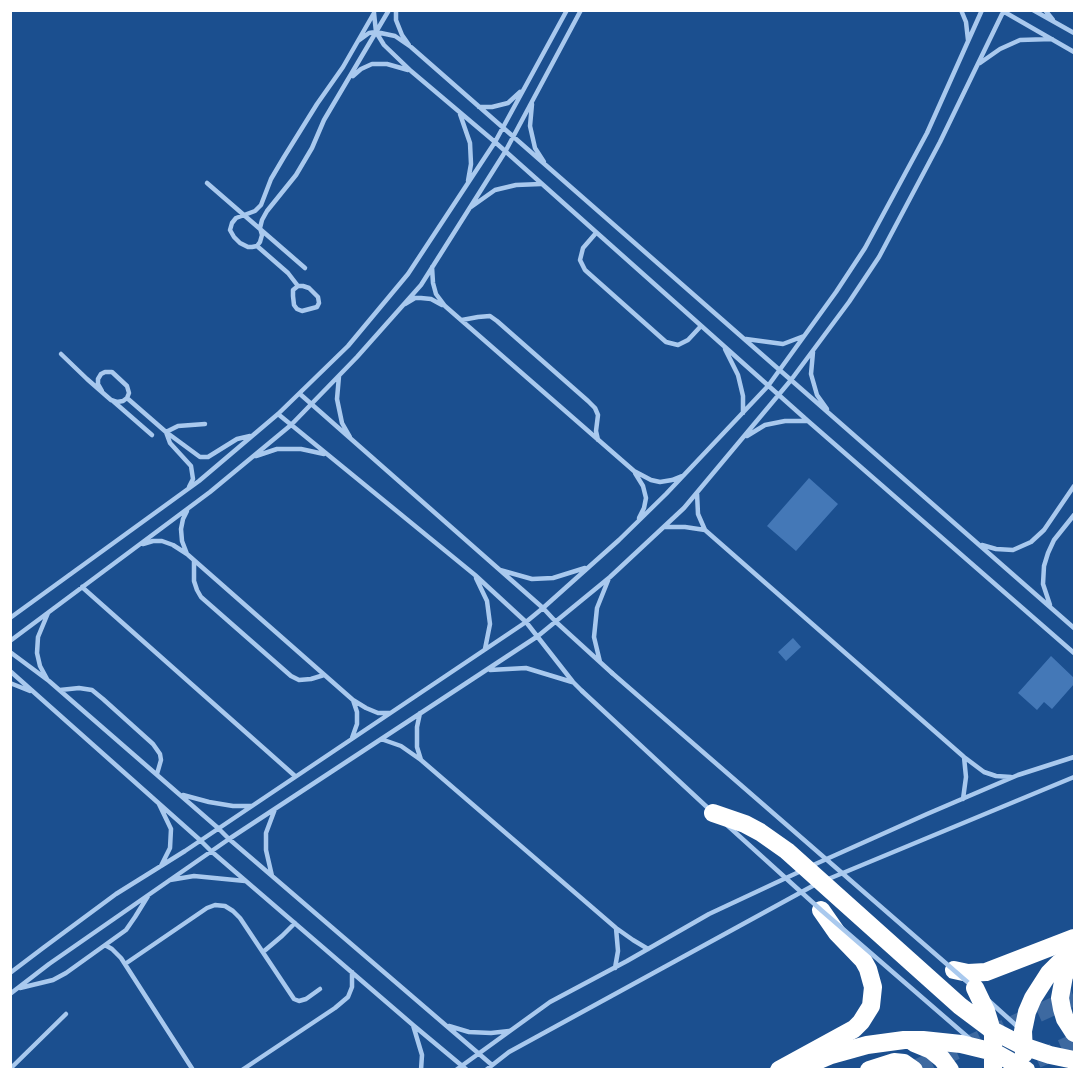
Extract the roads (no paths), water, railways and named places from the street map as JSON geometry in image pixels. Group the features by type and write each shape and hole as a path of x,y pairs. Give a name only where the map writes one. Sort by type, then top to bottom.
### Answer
{"highway":[{"path":"713,813 752,828 787,851 960,1006 992,1029 1042,1048"},
{"path":"779,1070 854,1029 871,1006 873,987 868,969 837,933 821,910"},
{"path":"954,970 968,973 986,972 1074,938"},
{"path":"1042,1048 1027,1012 1040,985 1059,963 1074,952"},
{"path":"1074,959 1064,976 1060,998 1065,1019 1074,1033"},
{"path":"975,988 992,1029 992,1059"},
{"path":"796,1070 849,1049 904,1040 942,1041 1027,1070 1042,1048"},
{"path":"904,1040 918,1043 931,1050 950,1070"},
{"path":"869,1070 894,1062 904,1063 915,1069"}],"lane":[{"path":"375,12 343,67 284,157 261,204 255,211 236,218 232,223 230,230 234,237 248,248 257,246 260,242 262,235 260,228 267,211 296,175 312,148 324,120 389,10"},
{"path":"396,10 396,20 402,35 411,47"},
{"path":"10,618 189,488 278,414 348,346 408,274 467,185 503,129 567,10"},
{"path":"10,641 210,492 291,425 402,306 421,285 505,152 581,10"},
{"path":"961,10 966,22 968,41"},
{"path":"10,973 107,901 526,622 638,522 768,386 865,248 927,133 982,10"},
{"path":"1033,10 1074,33"},
{"path":"1045,10 1054,22"},
{"path":"10,994 49,964 211,851 538,636 610,577 684,508 779,396 879,257 940,142 1003,11 1074,52"},
{"path":"375,12 376,32 384,45 411,72 495,142 808,422 1074,653"},
{"path":"358,41 369,33 376,32 395,36 411,47 1074,628"},
{"path":"978,64 1000,49 1020,40 1052,39"},
{"path":"348,79 372,63 387,64 411,72"},
{"path":"478,106 492,107 508,103 525,88"},
{"path":"532,102 530,126 535,148 547,166"},
{"path":"459,111 470,143 471,164 467,185"},
{"path":"207,183 305,268"},
{"path":"469,208 495,190 516,185 541,184"},
{"path":"596,233 584,248 580,260 585,270 666,342 678,345 688,340 701,326"},
{"path":"257,246 288,273 298,286 309,288 318,297 317,307 302,311 297,309 294,305 293,290 298,286"},
{"path":"432,267 436,294 445,306 634,471 660,482 684,475"},
{"path":"402,306 415,298 421,298 431,299 445,306"},
{"path":"461,320 490,316 588,400 596,408 598,415 596,431 598,440"},
{"path":"744,339 783,344 804,336"},
{"path":"724,346 738,375 743,396 743,414"},
{"path":"814,350 811,374 817,395 832,416"},
{"path":"61,354 152,435"},
{"path":"102,391 98,379 101,374 112,372 127,386 129,393 123,401 111,400"},
{"path":"339,375 338,399 342,423 353,442"},
{"path":"300,394 543,608 612,673 1042,1048"},
{"path":"127,398 166,432 200,457 208,457 237,439 252,435"},
{"path":"278,414 475,576 526,622 582,691 821,910 992,1059"},
{"path":"742,440 765,425 785,421 808,422"},
{"path":"166,432 178,426 204,424"},
{"path":"166,432 170,443 191,466 193,479 189,488"},
{"path":"251,458 276,449 301,449 326,454"},
{"path":"634,471 643,486 646,498 638,522"},
{"path":"978,543 996,549 1013,550 1031,543 1044,530 1074,486"},
{"path":"697,493 698,514 705,530 964,757 984,772 1006,777 1018,776"},
{"path":"187,554 182,541 181,528 190,507"},
{"path":"1050,607 1043,584 1044,566 1054,540 1074,515"},
{"path":"664,527 705,530"},
{"path":"136,547 153,541 162,541 187,554 352,700 378,713 390,713"},
{"path":"194,561 194,580 201,597 291,676 299,680 324,675"},
{"path":"498,569 532,579 553,578 588,568"},
{"path":"475,576 487,601 490,624 485,649"},
{"path":"600,662 594,637 597,608 610,577"},
{"path":"82,587 295,776"},
{"path":"49,611 38,637 37,653 40,666 49,681"},
{"path":"10,623 16,614"},
{"path":"10,652 49,681 492,1065"},
{"path":"487,670 526,668 573,682"},
{"path":"10,671 211,851 464,1067"},
{"path":"10,683 35,694"},
{"path":"59,690 79,688 92,690 103,699 153,744 161,760 156,774"},
{"path":"352,700 357,712 357,724 352,738"},
{"path":"420,714 417,747 421,760"},
{"path":"381,739 401,746 421,760 616,928 648,949"},
{"path":"963,799 966,777 964,757"},
{"path":"456,1070 464,1067 479,1053 550,1002 709,914 837,854 963,799 1018,776 1074,757"},
{"path":"486,1070 508,1052 809,887 1074,777"},
{"path":"180,795 233,806 251,806"},
{"path":"158,802 171,829 170,848 160,866"},
{"path":"272,876 266,850 266,833 274,809"},
{"path":"168,881 194,876 246,881"},
{"path":"18,988 53,980 126,930 148,894"},
{"path":"125,964 207,908 214,905 225,906 233,910 240,918 294,999 299,1001 306,999 320,989"},
{"path":"263,952 295,923"},
{"path":"615,968 618,951 616,928"},
{"path":"105,945 112,949 125,964 193,1070"},
{"path":"242,1070 348,997 352,987 352,972"},
{"path":"10,1069 66,1014"},
{"path":"413,1025 422,1055 421,1070"},
{"path":"448,1026 469,1032 491,1033 512,1030"}],"tunnel":[{"path":"915,1069 1074,997"},
{"path":"1012,1070 1074,1043"}]}
